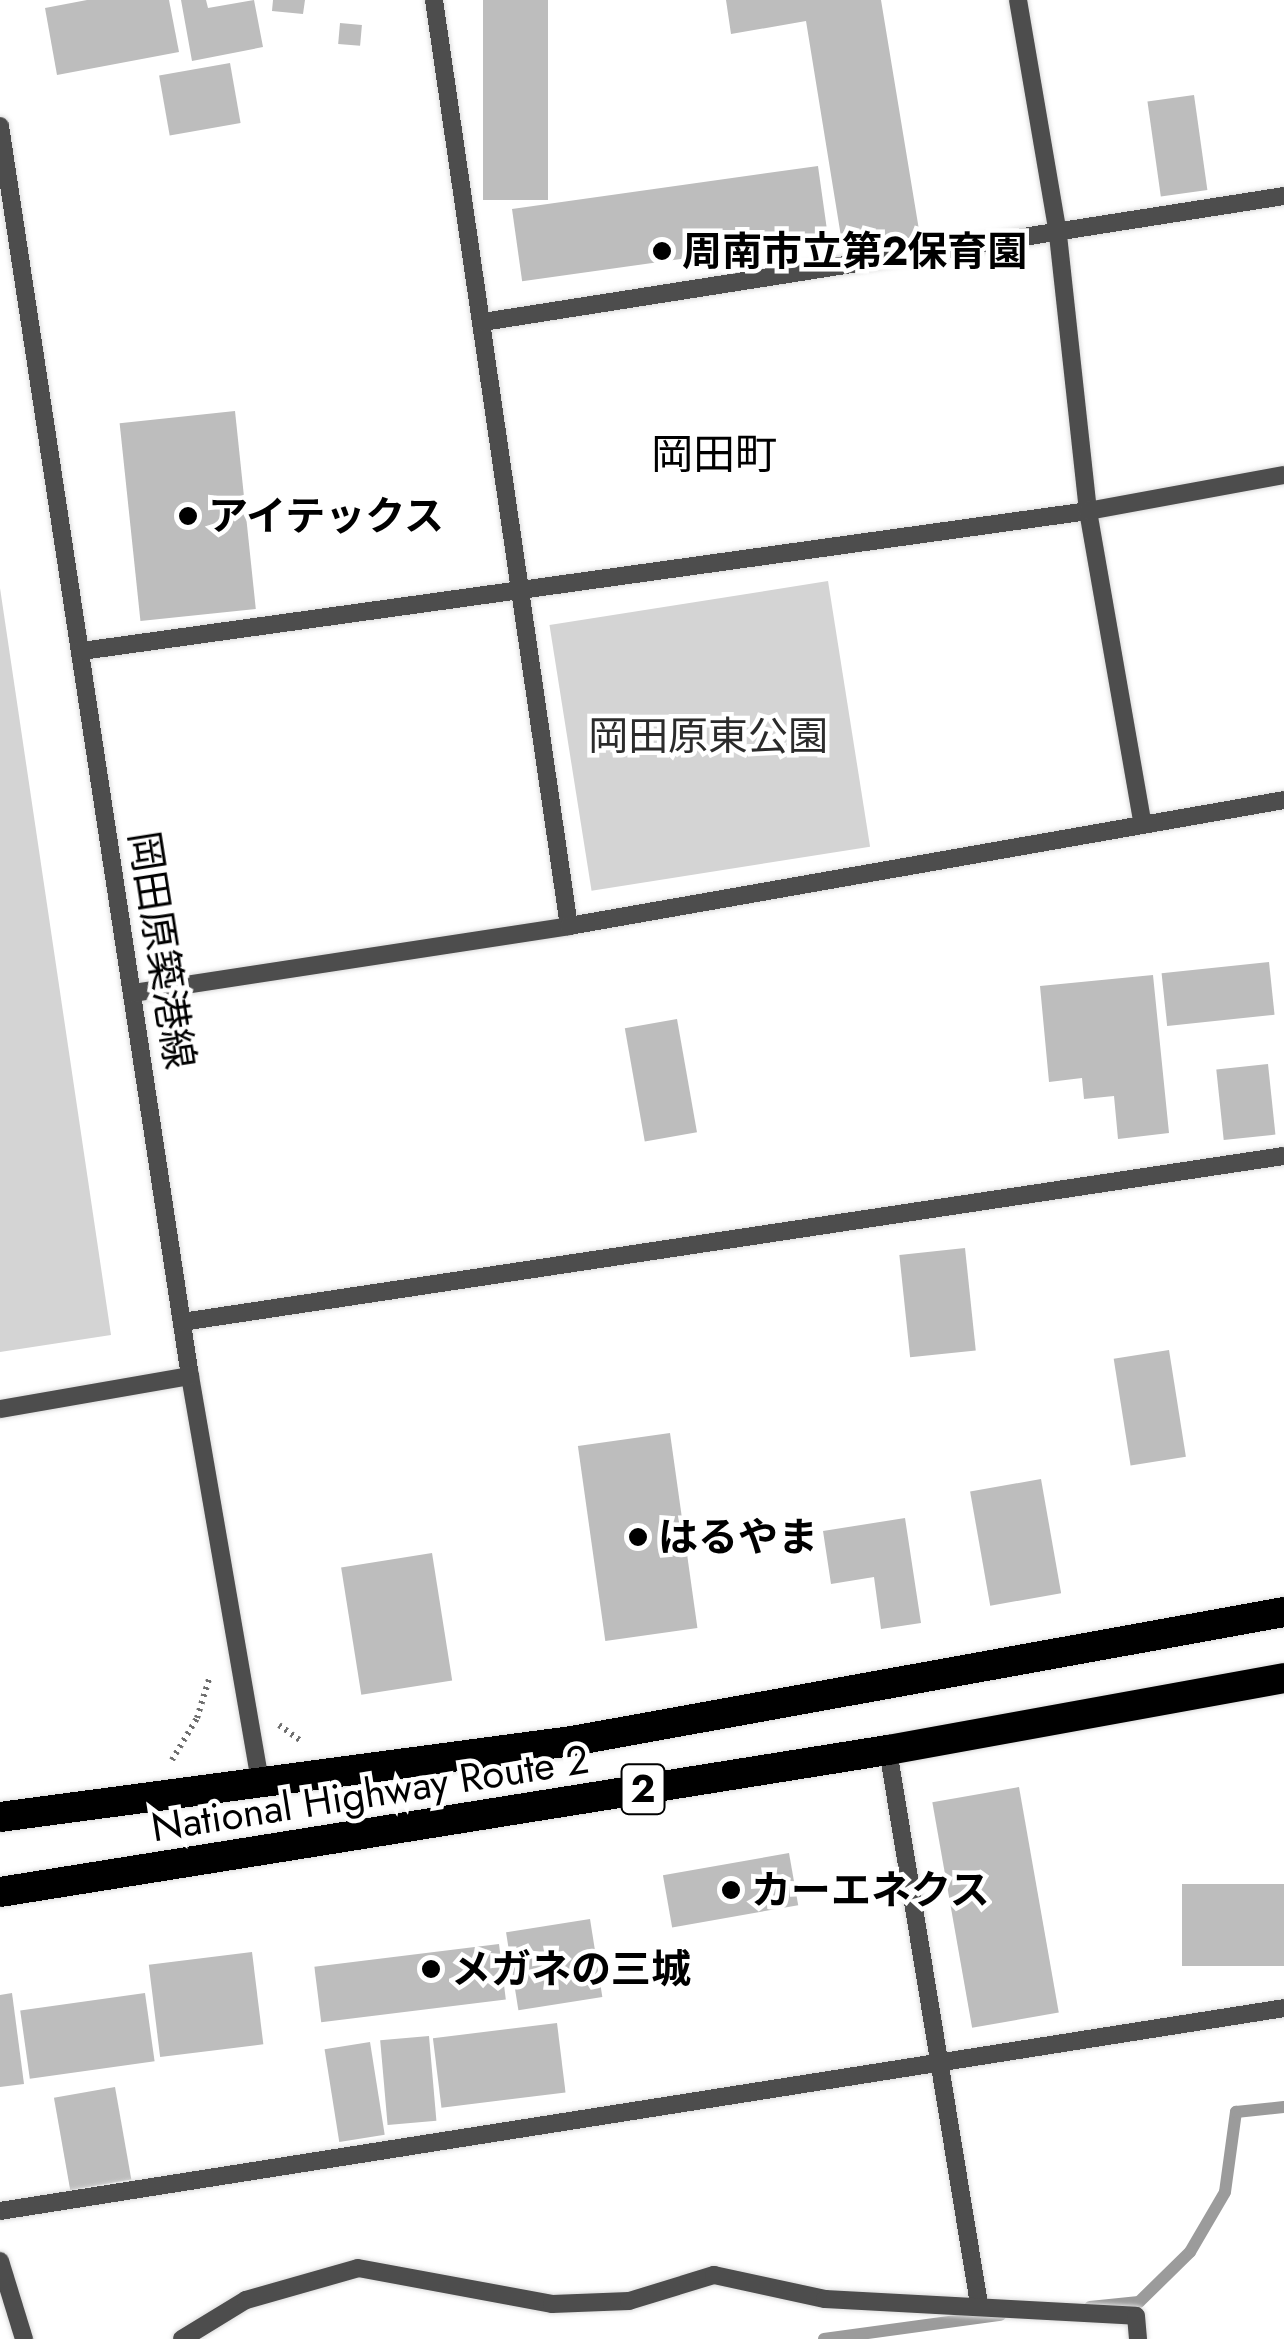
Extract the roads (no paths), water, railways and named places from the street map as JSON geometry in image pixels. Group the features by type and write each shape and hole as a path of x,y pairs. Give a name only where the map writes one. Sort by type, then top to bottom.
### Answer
{"highway":[{"name":"National Highway Route 2","path":"0,1817 572,1740 1284,1612"},
{"name":"National Highway Route 2","path":"0,1892 888,1750 1284,1678"}],"street":[{"path":"434,0 524,591 569,926"},
{"path":"1018,0 1058,234 1088,511 1142,821"},
{"name":"岡田原築港線","path":"0,126 190,1376 260,1784"},
{"path":"483,322 1284,196"},
{"path":"82,651 1088,511 1284,475"},
{"path":"133,993 569,926 1142,821 1284,800"},
{"path":"182,1322 1284,1156"},
{"path":"0,1408 190,1376"},
{"path":"888,1750 936,2067 979,2304"},
{"path":"0,2211 936,2067 1284,2008"},
{"path":"0,2261 24,2339"},
{"path":"182,2339 246,2300 358,2268 552,2304 629,2301 714,2274 825,2299 979,2304 1136,2316 1138,2339"}],"waterway":[{"path":"1090,2307 1139,2302 1190,2252 1225,2192 1236,2112 1284,2107"},
{"path":"824,2339 1000,2315"}],"place":[{"name":"周南市立第２保育園","path":"662,251"},
{"name":"アイテックス","path":"188,516"},
{"name":"はるやま","path":"638,1537"},
{"name":"カーエネクス","path":"731,1890"},
{"name":"メガネの三城","path":"431,1969"}],"district":[{"name":"岡田町","path":"714,455"}],"park label":[{"name":"岡田原東公園","path":"708,736"}]}
